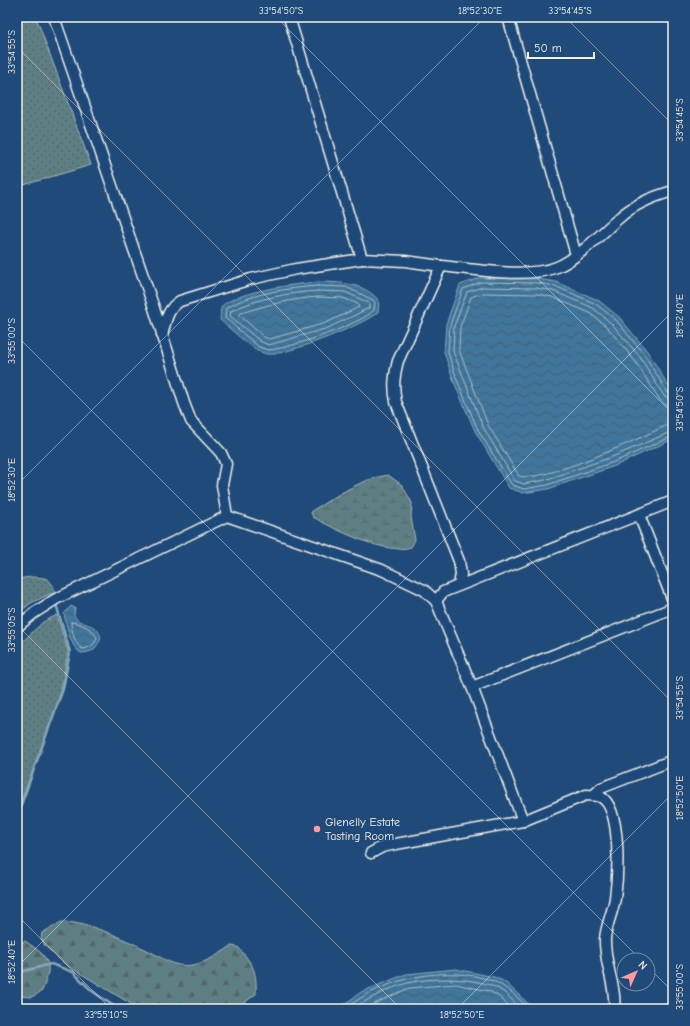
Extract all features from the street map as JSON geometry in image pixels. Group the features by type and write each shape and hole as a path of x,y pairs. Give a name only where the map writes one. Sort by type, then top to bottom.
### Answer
{"street":[{"path":"54,17 153,305 184,403 191,421 220,452 226,464 222,485 227,516"},
{"path":"289,17 362,259"},
{"path":"508,17 576,256"},
{"path":"162,335 172,306 180,301 251,279 296,269 362,259 405,261 509,272 558,267 576,256 620,216 657,196 673,191"},
{"path":"441,266 398,362 393,377 393,388 396,402 459,561 461,574 459,585"},
{"path":"153,305 172,306"},
{"path":"436,600 443,592 459,585 673,501"},
{"path":"639,515 673,601"},
{"path":"17,627 34,613 56,599 227,516 382,570 424,590 436,600 472,687 523,821"},
{"path":"472,687 673,608"},
{"path":"594,795 601,788 673,760"},
{"path":"371,853 382,847 396,844 523,821 586,795 594,795 602,798 607,803 612,815 616,837 617,879 605,939 606,960 615,996 614,1009"},
{"path":"669,1009 673,1008"}],"green space":[{"path":"17,17 36,17 91,165 17,187"},
{"path":"388,475 402,485 412,503 411,517 415,540 411,547 401,549 375,545 347,534 313,517 311,513 313,510 340,494 368,480"},
{"path":"31,577 45,578 50,581 57,594 50,594 31,603 17,614 17,579"},
{"path":"57,615 68,651 63,681 57,705 17,812 17,647 43,622"},
{"path":"61,922 94,928 127,941 175,964 182,965 197,964 212,958 231,946 238,947 251,963 255,973 256,994 236,1009 143,1009 136,1007 65,964 45,946 41,938 42,933"},
{"path":"25,941 44,956 48,967 48,974 42,991 32,997 17,996 17,944"}],"water":[{"path":"480,278 538,279 556,282 598,300 619,317 648,352 672,392 673,439 615,466 548,489 523,493 509,488 475,431 454,382 444,352 446,324 460,285"},
{"path":"318,282 343,283 367,290 379,301 378,312 358,324 324,339 276,354 267,354 249,345 220,320 223,305 231,300 268,289"},
{"path":"71,606 75,608 74,615 80,622 93,626 99,633 101,639 94,650 82,653 78,651 72,642 64,614"},
{"path":"456,969 494,977 505,982 534,1009 338,1009 361,992 406,974"}],"waterway":[{"path":"17,816 63,689 70,652 56,604"},
{"path":"17,973 51,964 73,972 92,991 118,1009"}],"place":[{"name":"Glenelly Estate Tasting Room","path":"317,829"}]}
